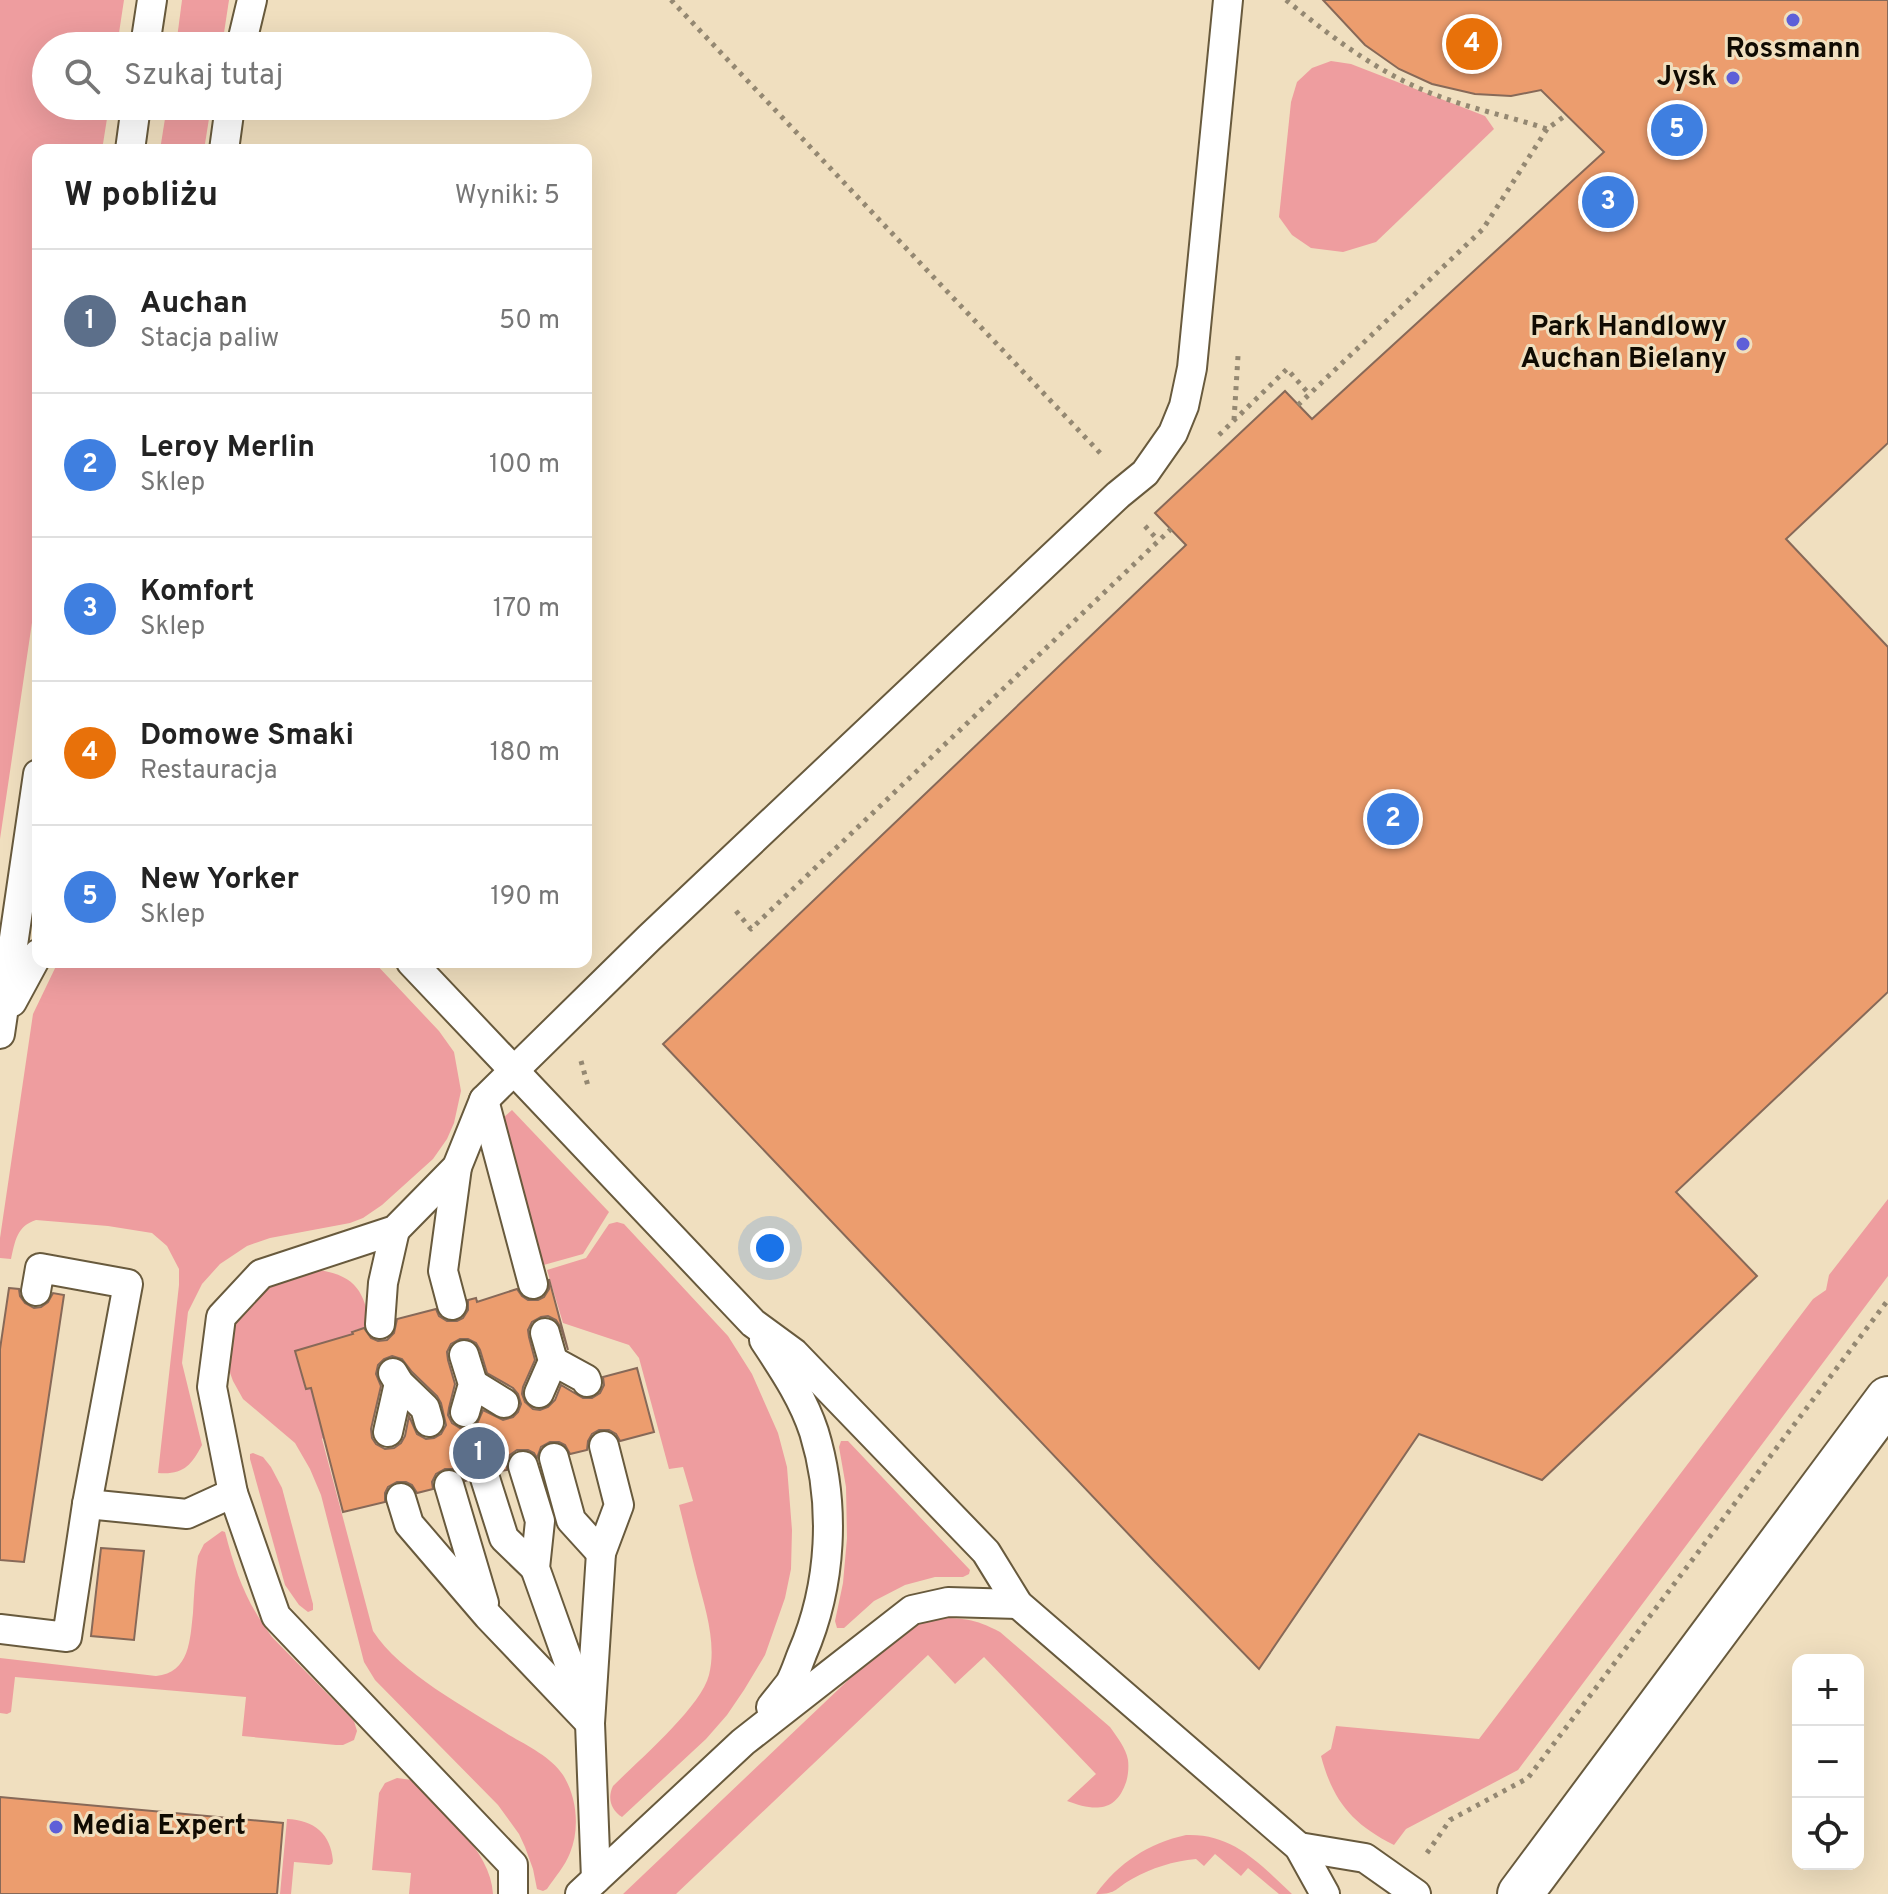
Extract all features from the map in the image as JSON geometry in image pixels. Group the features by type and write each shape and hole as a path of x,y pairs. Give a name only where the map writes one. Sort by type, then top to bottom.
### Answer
{"main road":[{"path":"1520,1894 1888,1399"}],"lane":[{"path":"147,32 152,0"},
{"path":"244,32 252,0"},
{"path":"452,1305 443,1271 457,1167 484,1100 659,928 1145,473 1173,433 1184,406 1192,368 1228,0"},
{"path":"131,144 134,120"},
{"path":"225,144 228,120"},
{"path":"1,1028 32,815"},
{"path":"1,1028 32,966"},
{"path":"417,968 753,1323 795,1388 813,1430 827,1488 828,1544 821,1592 811,1634 791,1682 743,1742"},
{"path":"484,1100 533,1284"},
{"path":"457,1167 395,1230 261,1274 221,1317 212,1387 233,1493 276,1616 513,1865 513,1894"},
{"path":"380,1324 383,1283 395,1230"},
{"path":"0,1629 67,1637 87,1504 128,1284 38,1280"},
{"path":"753,1323 794,1353 986,1552 1018,1604 1299,1847 1325,1894"},
{"path":"539,1393 553,1361 545,1333"},
{"path":"464,1355 473,1384 465,1412"},
{"path":"553,1361 587,1382"},
{"path":"388,1432 396,1378 425,1408 429,1422"},
{"path":"473,1384 504,1403"},
{"path":"588,1886 590,1723 601,1553 619,1505 604,1446"},
{"path":"554,1458 571,1520 601,1553"},
{"path":"523,1466 540,1521 535,1568 590,1723"},
{"path":"484,1475 504,1538 535,1568"},
{"path":"449,1485 488,1616"},
{"path":"87,1504 187,1514 233,1493"},
{"path":"401,1498 409,1524 488,1616 590,1723"},
{"path":"588,1886 743,1742 912,1610 948,1602 1018,1604"},
{"path":"1299,1847 1365,1858 1416,1894"}],"path":[{"path":"671,0 1130,485"},
{"path":"1286,0 1336,41 1387,74 1440,97 1547,129"},
{"path":"1298,405 1483,229 1547,129 1566,115"},
{"path":"751,929 1171,529"},
{"path":"1426,1854 1450,1820 1528,1778 1888,1300"}],"shaded area":[{"path":"0,0 124,0 119,32 32,32 32,120 107,120 103,144 32,144 32,623 0,839"},
{"path":"182,0 229,0 224,32 178,32"},
{"path":"1331,61 1351,64 1485,116 1494,129 1376,242 1343,252 1311,248 1292,235 1279,217 1291,102 1297,82 1312,68"},
{"path":"165,120 209,120 205,144 161,144"},
{"path":"55,968 380,968 439,1031 454,1052 461,1091 454,1123 433,1159 363,1218 247,1246 220,1264 202,1284 188,1312 182,1363 202,1445 190,1464 180,1471 158,1473 179,1285 179,1269 167,1246 152,1233 36,1220 21,1230 11,1259 0,1258 0,1238 33,1014"},
{"path":"512,1110 609,1212 583,1254 540,1266 503,1118"},
{"path":"1888,1199 1888,1276 1518,1770 1406,1829 1394,1845 1367,1829 1338,1798 1321,1756 1331,1749 1336,1726 1479,1739 1813,1299 1826,1290 1829,1275"},
{"path":"609,1224 624,1224 728,1336 752,1374 778,1433 787,1467 792,1530 791,1569 785,1598 765,1655 727,1715 706,1739 622,1817 611,1803 613,1786 682,1718 694,1702 709,1675 712,1651 706,1613 679,1505 693,1501 683,1467 669,1469 639,1358 629,1345 563,1323 547,1270 586,1258"},
{"path":"320,1270 343,1277 357,1288 371,1326 352,1331 353,1335 296,1351 363,1373 366,1381 379,1377 322,1439 373,1631 417,1675 539,1752 563,1775 574,1803 575,1834 565,1862 543,1891 537,1889 533,1869 519,1834 498,1805 375,1680 364,1662 321,1495 310,1469 295,1443 243,1399 225,1359 225,1336 256,1290"},
{"path":"841,1441 848,1441 970,1570 963,1577 935,1577 905,1585 874,1601 844,1628 837,1628 835,1621 843,1583 847,1538"},
{"path":"253,1453 263,1457 282,1488 313,1604 313,1610 308,1612 285,1585 250,1459"},
{"path":"225,1532 233,1561 255,1612 272,1637 354,1721 357,1731 354,1740 336,1745 242,1736 246,1697 15,1677 11,1712 0,1713 0,1658 156,1676 176,1669 189,1644 198,1556 204,1544"},
{"path":"934,1618 968,1620 1000,1632 1110,1727 1123,1747 1128,1763 1126,1782 1115,1801 1093,1808 1067,1801 1096,1774 984,1657 955,1684 928,1655 676,1894 623,1894 884,1646 915,1623"},
{"path":"397,1778 412,1780 463,1832 484,1862 493,1894 409,1894 411,1873 372,1870 379,1793 385,1783"},
{"path":"287,1819 305,1822 319,1830 329,1843 333,1861 329,1865 294,1862 291,1894 280,1894"},
{"path":"1186,1835 1218,1839 1245,1852 1292,1894 1279,1894 1248,1868 1241,1876 1215,1854 1204,1866 1196,1859 1171,1863 1126,1882 1113,1892 1096,1894 1114,1873 1135,1856 1159,1843"}],"building":[{"path":"1323,0 1888,0 1888,443 1786,539 1888,647 1888,992 1676,1192 1757,1276 1542,1480 1419,1434 1259,1669 663,1044 1186,545 1155,513 1285,391 1312,419 1604,152 1541,90 1511,96 1475,94 1432,84 1399,69 1365,45"},
{"path":"549,1279 568,1350 556,1320 548,1316 532,1322 528,1330 535,1360 523,1387 525,1402 533,1409 548,1407 555,1400 561,1385 583,1398 592,1398 600,1393 604,1385 603,1377 637,1368 654,1432 620,1441 609,1430 599,1430 592,1434 587,1450 570,1454 559,1442 550,1442 541,1447 537,1458 528,1450 517,1450 510,1455 507,1470 501,1471 495,1462 480,1459 471,1464 467,1472 468,1480 465,1481 461,1473 454,1469 445,1469 436,1474 433,1489 417,1493 412,1485 397,1482 388,1487 385,1502 343,1512 311,1388 306,1389 295,1351 364,1328 371,1338 387,1340 394,1333 397,1319 436,1309 439,1316 447,1321 457,1321 468,1310 468,1300 476,1298 477,1302 517,1289 528,1300 538,1300 549,1289","holes":["460,1339 476,1343 487,1373 518,1394 521,1404 513,1417 503,1420 483,1410 477,1424 470,1428 460,1428 452,1423 448,1415 455,1384 447,1352 451,1344","392,1356 402,1359 437,1396 446,1425 441,1434 426,1439 417,1434 409,1416 401,1443 385,1449 376,1444 371,1429 381,1386 376,1374 378,1365"]},
{"path":"9,1288 19,1289 25,1303 34,1308 48,1302 53,1293 64,1295 24,1562 0,1560 0,1349"},
{"path":"101,1548 144,1551 134,1640 91,1636"},
{"path":"0,1797 283,1823 277,1894 0,1894"}],"place":[{"name":"Rossmann","path":"1793,20"},
{"name":"Domowe Smaki","path":"1472,44"},
{"name":"Jysk","path":"1733,78"},
{"name":"New Yorker","path":"1677,130"},
{"name":"Komfort","path":"1608,202"},
{"name":"Park Handlowy Auchan Bielany","path":"1743,344"},
{"name":"Leroy Merlin","path":"1393,819"},
{"name":"Auchan","path":"479,1453"},
{"name":"Media Expert","path":"56,1827"}]}
